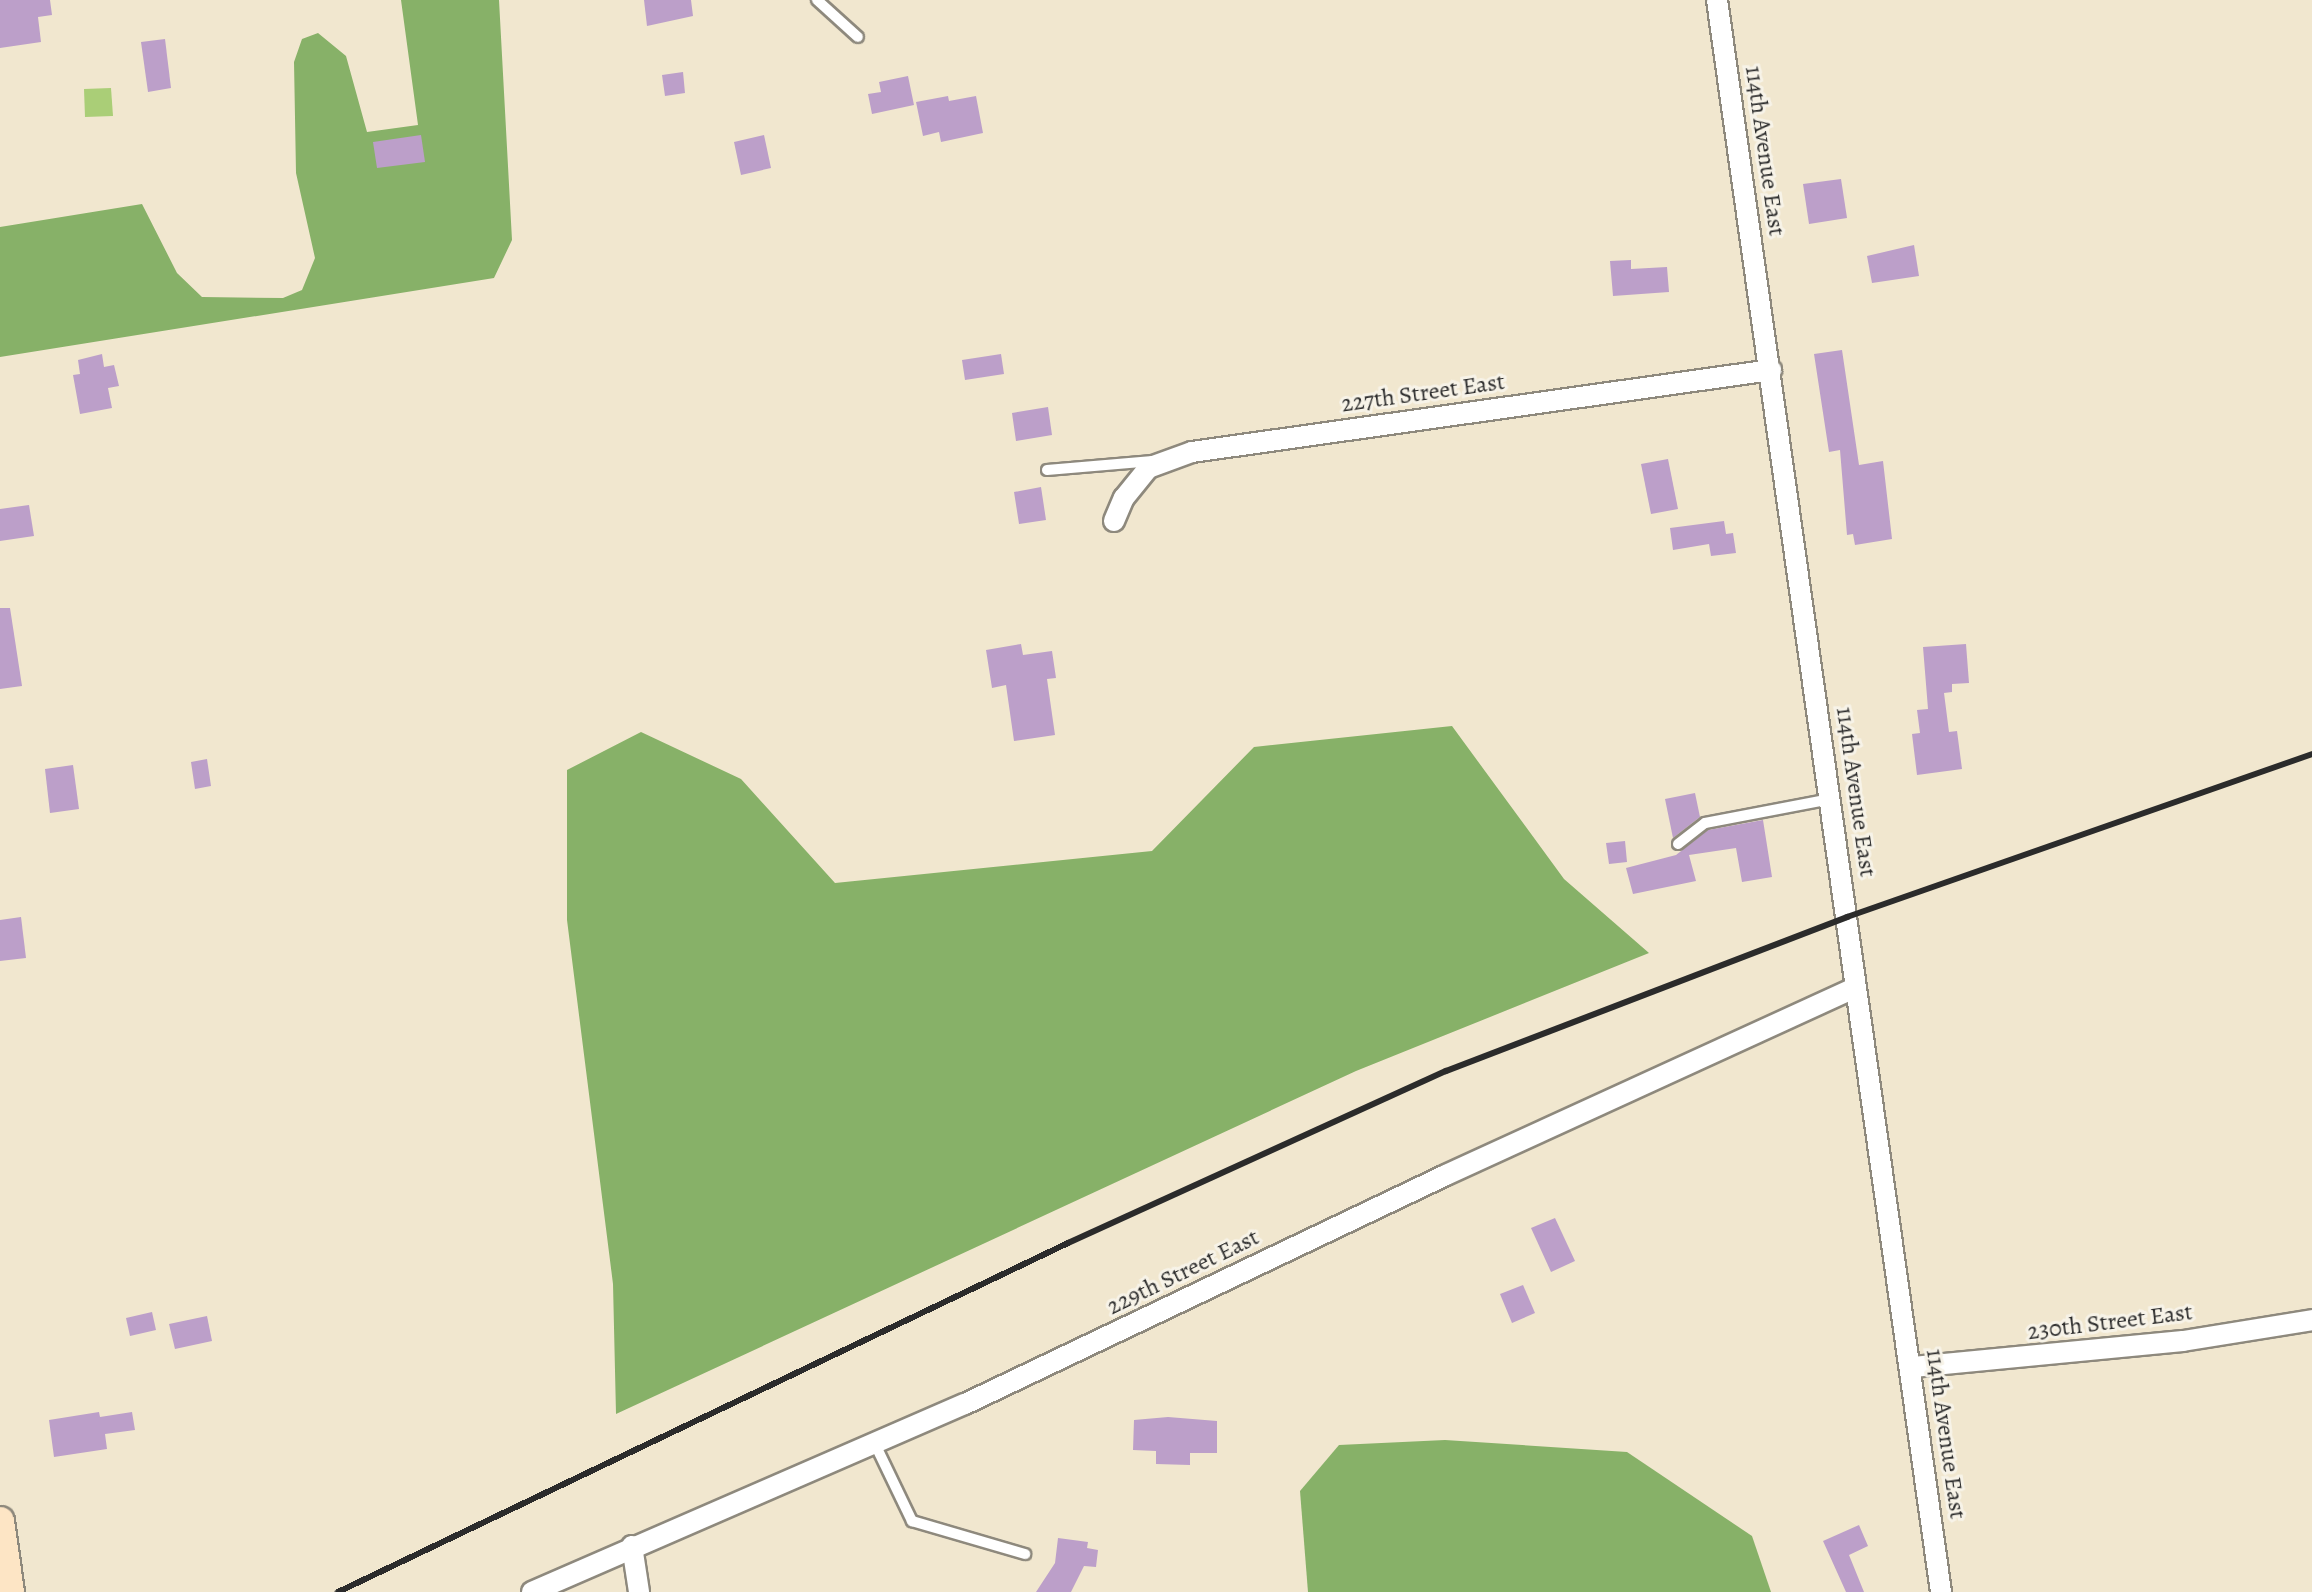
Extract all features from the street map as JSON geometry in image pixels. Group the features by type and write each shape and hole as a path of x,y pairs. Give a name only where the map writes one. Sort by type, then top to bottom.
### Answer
{"street":[{"name":"114th Avenue East","path":"1717,0 1831,799 1853,989 1913,1367 1941,1592"},
{"name":"227th Street East","path":"1114,521 1135,481 1148,468 1171,459 1771,370"},
{"name":"229th Street East","path":"532,1592 874,1442 1853,989"},
{"name":"230th Street East","path":"1913,1367 2183,1341 2312,1320"},
{"path":"0,1521 10,1592"},
{"path":"632,1546 639,1592"}],"lane":[{"path":"817,0 858,37"},
{"path":"1047,470 1171,459"},
{"path":"1678,844 1705,823 1831,799"},
{"path":"874,1442 912,1521 1025,1554"}],"green space":[{"path":"401,0 499,0 512,240 494,278 0,357 0,227 142,204 177,273 202,297 283,298 302,290 315,258 296,173 294,62 302,39 318,33 346,56 367,132 418,125"},
{"path":"111,88 113,116 85,117 84,89"},
{"path":"1452,726 1564,879 1649,953 1356,1071 616,1414 613,1284 567,920 567,770 641,732 741,779 835,883 1152,851 1254,747"},
{"path":"1445,1440 1627,1452 1752,1536 1771,1592 1308,1592 1300,1491 1339,1445"}],"building":[{"path":"0,0 50,0 52,15 38,17 41,42 0,48"},
{"path":"644,0 691,0 693,16 647,26"},
{"path":"165,39 171,88 148,92 141,42"},
{"path":"683,72 685,93 665,96 662,75"},
{"path":"908,76 914,105 872,114 868,94 881,92 879,82"},
{"path":"948,96 949,101 976,96 983,133 941,142 939,132 923,136 916,102"},
{"path":"421,135 425,162 377,168 373,142"},
{"path":"764,135 771,168 741,175 734,142"},
{"path":"1841,179 1847,218 1809,224 1803,184"},
{"path":"1914,245 1919,276 1872,283 1867,256"},
{"path":"1631,260 1631,269 1667,267 1669,292 1613,296 1610,261"},
{"path":"1842,350 1859,465 1883,461 1892,539 1855,545 1853,534 1847,535 1840,450 1829,452 1814,354"},
{"path":"102,354 104,367 114,365 119,386 108,388 112,408 80,414 73,375 80,374 78,360"},
{"path":"1001,354 1004,374 965,380 962,360"},
{"path":"1048,407 1052,435 1016,441 1012,413"},
{"path":"1668,459 1678,509 1651,514 1641,464"},
{"path":"1041,487 1046,520 1019,524 1014,492"},
{"path":"29,505 34,536 0,541 0,509"},
{"path":"1724,521 1726,534 1733,533 1736,553 1711,556 1709,544 1673,550 1670,528"},
{"path":"0,608 10,608 22,686 0,689"},
{"path":"1021,644 1023,655 1052,651 1056,678 1047,679 1055,735 1014,741 1006,685 992,688 986,650"},
{"path":"1966,644 1969,683 1952,684 1952,692 1944,693 1949,732 1957,731 1962,769 1917,775 1912,734 1920,733 1917,710 1928,709 1923,647"},
{"path":"207,759 211,786 195,789 191,762"},
{"path":"73,765 79,809 50,813 45,769"},
{"path":"1695,793 1700,817 1673,838 1665,799"},
{"path":"1763,820 1772,877 1742,882 1736,848 1689,855 1696,881 1633,894 1626,868 1676,855 1708,830"},
{"path":"1625,841 1627,862 1609,864 1606,843"},
{"path":"21,917 26,958 0,961 0,920"},
{"path":"1555,1218 1575,1261 1551,1272 1531,1228"},
{"path":"1523,1285 1535,1313 1512,1323 1500,1294"},
{"path":"152,1312 156,1330 130,1336 126,1318"},
{"path":"207,1316 212,1341 175,1349 169,1324"},
{"path":"99,1412 100,1417 132,1412 135,1430 105,1434 107,1449 54,1457 49,1420"},
{"path":"1168,1417 1217,1421 1217,1453 1190,1453 1190,1465 1156,1464 1156,1451 1133,1450 1134,1420"},
{"path":"1859,1525 1868,1546 1849,1555 1864,1592 1846,1592 1823,1541"},
{"path":"1058,1538 1088,1542 1087,1548 1098,1550 1096,1567 1084,1566 1071,1592 1036,1592 1055,1563"}],"railway":[{"path":"338,1592 1068,1243 1446,1071 1847,917 2312,754"}]}
